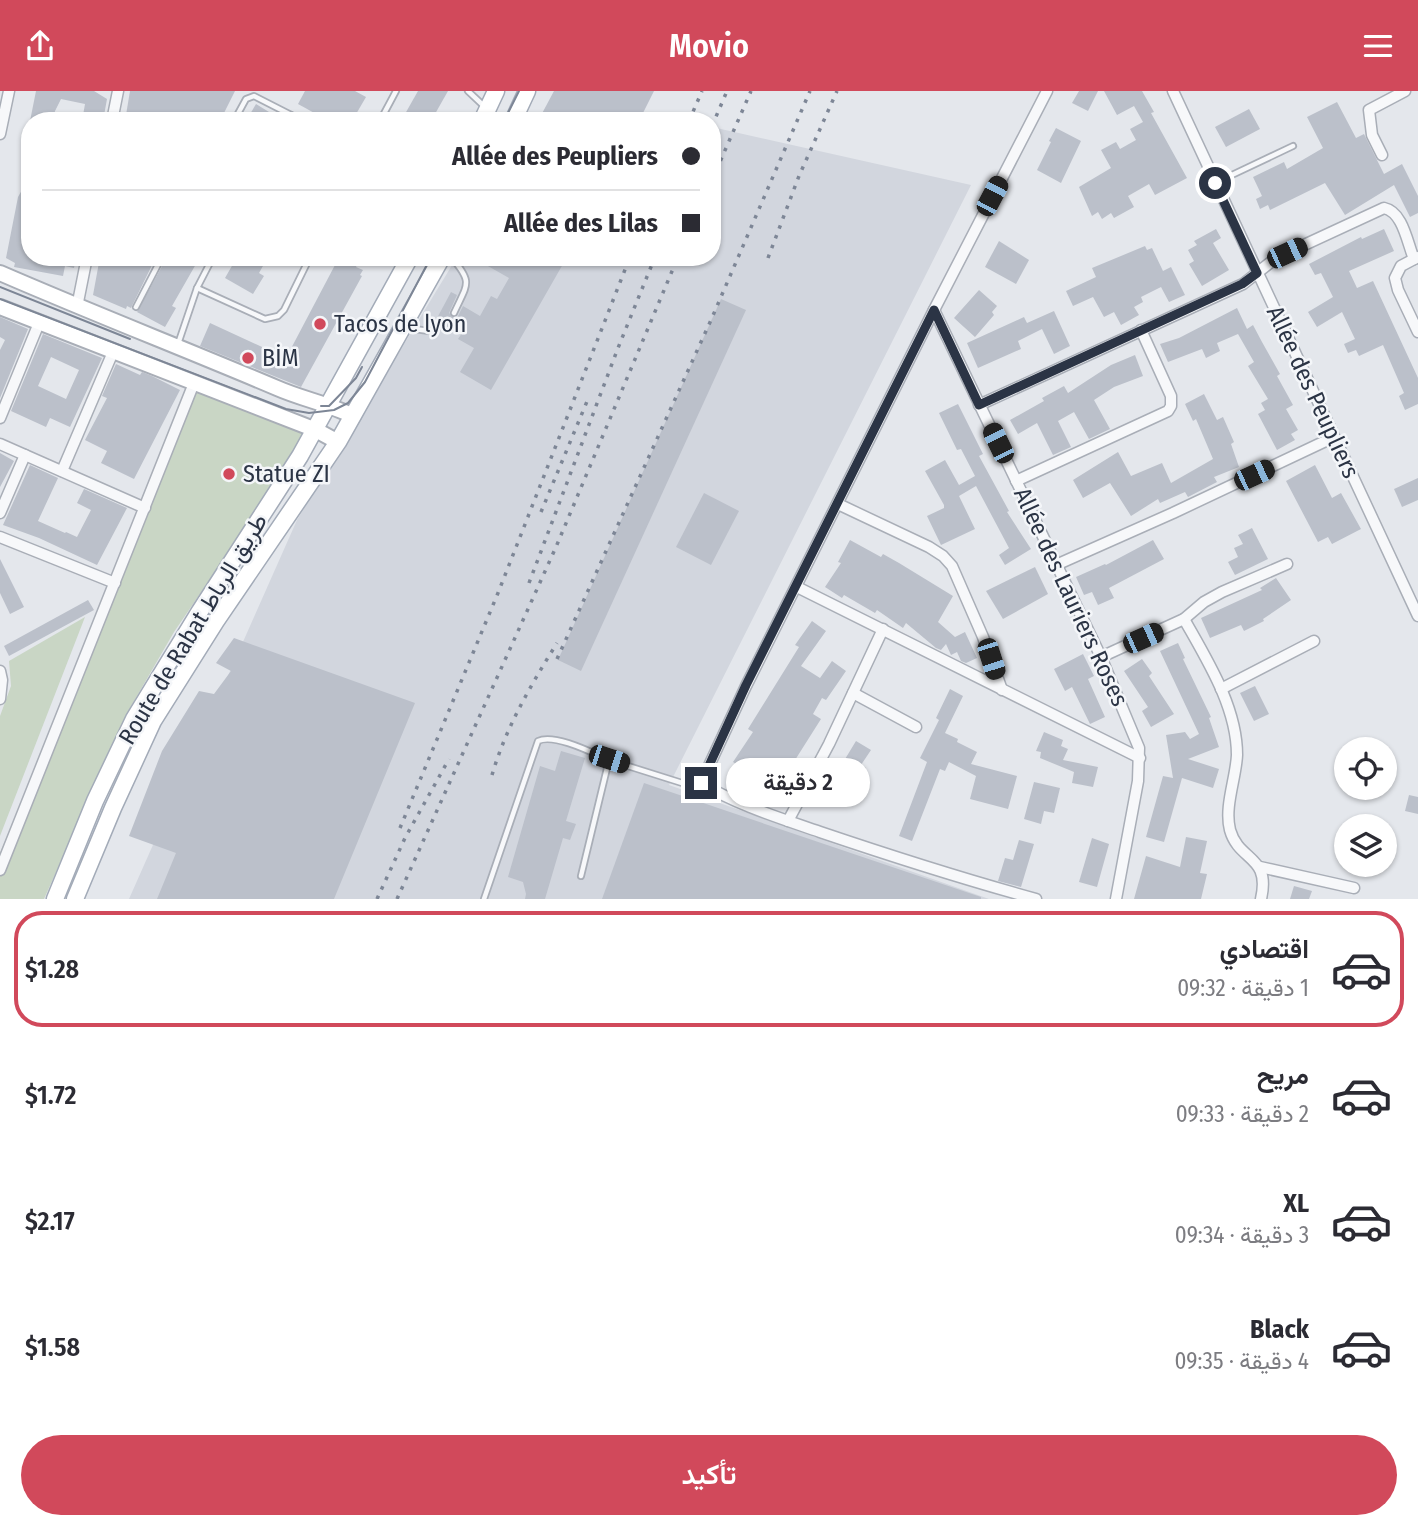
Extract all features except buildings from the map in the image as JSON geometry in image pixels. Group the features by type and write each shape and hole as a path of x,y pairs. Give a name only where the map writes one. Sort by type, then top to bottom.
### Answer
{"main road":[{"path":"486,112 496,91"},
{"path":"517,112 527,91"},
{"name":"Route de Rabat طريق الرباط","path":"55,899 95,801 134,719 316,430 405,266"},
{"name":"Route de Rabat طريق الرباط","path":"75,899 113,808 160,710 216,621 338,442 437,266"}],"street":[{"path":"0,134 9,91"},
{"path":"114,112 118,91"},
{"path":"1036,899 879,852 788,821 714,791 701,783 746,685 1047,91"},
{"name":"Allée des Peupliers","path":"1173,91 1418,616"},
{"path":"1382,155 1372,135 1369,110 1405,91"},
{"path":"979,405 1242,284 1276,258 1384,208 1394,212 1399,219 1416,258 1398,270 1395,278 1418,332"},
{"path":"78,307 85,266"},
{"path":"0,273 300,398 353,416"},
{"path":"0,307 316,430 338,442"},
{"name":"Allée des Lauriers Roses","path":"934,310 1101,657 1137,740 1140,758 1116,899"},
{"path":"0,418 39,323"},
{"path":"1016,481 1168,411 1171,396 1140,330"},
{"path":"61,471 113,352"},
{"path":"2,861 194,383"},
{"path":"1056,565 1334,437"},
{"path":"0,443 145,507"},
{"path":"0,513 25,455"},
{"path":"838,504 943,556 951,566 983,637 1002,690"},
{"path":"0,537 115,583"},
{"path":"1101,657 1184,619 1204,602 1222,592 1286,564"},
{"path":"797,587 1140,758"},
{"path":"1184,619 1221,689 1236,743 1235,774 1228,818 1237,844 1260,867 1264,879 1261,899"},
{"path":"788,821 883,629"},
{"path":"1221,689 1314,642"},
{"path":"0,671 0,699"},
{"path":"853,693 916,727"},
{"path":"1260,867 1354,888"}],"lane":[{"path":"385,112 396,91"},
{"path":"468,91 483,112"},
{"path":"239,112 249,96 254,96 287,112"},
{"path":"1215,183 1293,146"},
{"path":"136,307 157,266"},
{"path":"177,345 197,288 209,266"},
{"path":"197,288 265,319 272,319 284,310 306,266"},
{"path":"454,313 467,282 458,266"},
{"path":"403,327 429,331 445,324"},
{"path":"484,899 538,741 545,738 568,743 682,783 701,783"},
{"path":"581,876 609,759"}],"shaded area":[{"path":"557,93 642,112 545,112"},
{"path":"721,129 971,185 669,785 989,899 129,899 297,520 452,266 721,266"}],"green space":[{"path":"195,384 310,432 174,632 126,715 44,899 0,899 0,853"},
{"path":"85,617 0,836 0,716 11,686 9,661"}],"tram line":[{"path":"508,112 519,91"},
{"path":"0,299 286,409 309,413 334,410 348,403 365,382 426,266"},
{"path":"0,287 130,339"},
{"path":"321,406 329,406 356,378 362,367"}],"railway":[{"path":"693,112 702,91"},
{"path":"718,112 727,91"},
{"path":"721,159 751,91"},
{"path":"557,659 711,320 810,91"},
{"path":"768,258 799,176 837,91"},
{"path":"400,828 498,593 626,266"},
{"path":"529,583 651,266"},
{"path":"397,899 556,547 674,266"},
{"path":"541,512 588,399"},
{"path":"492,775 512,723 557,643"},
{"path":"377,899 405,838 449,759"}],"place":[{"name":"Tacos de lyon","path":"320,324"},
{"name":"BİM","path":"248,358"},
{"name":"Statue ZI","path":"229,474"}],"route":[{"path":"701,783 746,685 934,310 979,405 1254,277 1257,273 1215,183"}]}
